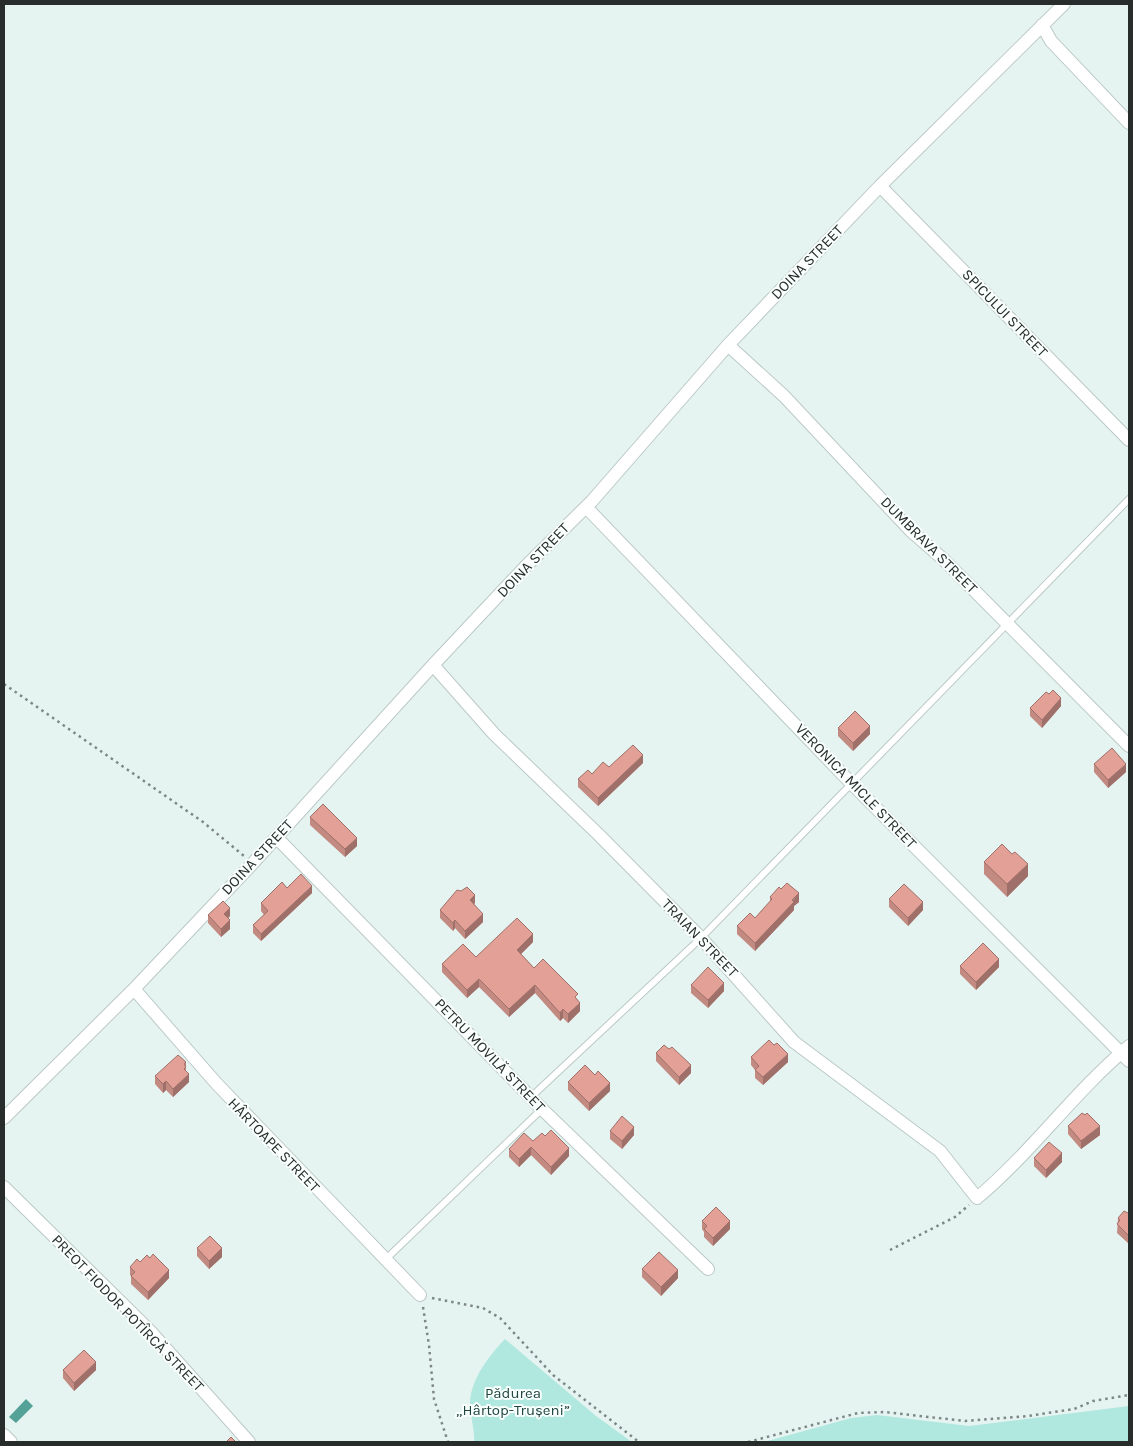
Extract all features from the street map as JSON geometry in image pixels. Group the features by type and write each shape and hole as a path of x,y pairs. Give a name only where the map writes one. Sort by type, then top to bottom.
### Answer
{"street":[{"name":"DOINA STREET","path":"4,1118 134,989 253,863 526,565 586,506 728,345 880,186 1064,4"},
{"path":"1042,25 1051,41 1129,123"},
{"name":"SPICULUI STREET","path":"880,186 1129,440"},
{"name":"DUMBRAVA STREET","path":"728,345 784,396 911,531 1007,623 1129,746"},
{"name":"VERONICA MICLE STREET","path":"586,506 851,783 1127,1053"},
{"name":"TRAIAN STREET","path":"433,665 494,734 701,938 794,1042 940,1151 977,1198"},
{"name":"PETRU MOVILĂ STREET","path":"276,837 542,1109 708,1269"},
{"name":"HÂRTOAPE STREET","path":"134,989 216,1083 420,1295"},
{"path":"977,1198 1002,1177 1127,1053"},
{"name":"PREOT FIODOR POTÎRCĂ STREET","path":"4,1186 150,1331 249,1442"},
{"path":"4,1435 11,1442"}],"lane":[{"path":"531,1097 701,938 1129,499"},
{"path":"385,1260 542,1109"}],"path":[{"path":"4,684 202,822 253,863"},
{"path":"890,1250 955,1217 977,1198"},
{"path":"448,1442 434,1399 430,1345 420,1295 482,1308 500,1318 553,1375 639,1442"},
{"path":"748,1442 858,1413 884,1412 964,1421 1064,1410 1093,1401 1129,1395"}],"green space":[{"name":"Pădurea „Hârtop-Trușeni”","path":"505,1339 596,1416 632,1442 474,1442 470,1407 473,1388 486,1362"},
{"path":"1129,1406 1129,1442 764,1442 851,1418 877,1415 969,1426"}],"shaded area":[{"path":"26,1399 33,1406 16,1423 9,1417"}],"building":[{"path":"1053,690 1061,698 1042,720 1030,708 1046,692 1049,694"},
{"path":"855,711 870,726 853,743 838,728"},
{"path":"633,745 643,755 598,798 578,779 588,770 592,774 603,762 609,767"},
{"path":"1112,748 1126,764 1108,780 1094,764"},
{"path":"323,804 357,838 345,849 310,817"},
{"path":"1002,844 1012,854 1015,852 1028,864 1007,884 984,862"},
{"path":"301,874 312,886 261,934 253,925 268,911 261,903 282,882 287,888"},
{"path":"787,883 799,893 792,900 794,902 755,943 737,926 750,913 755,918 772,899 770,897 779,887 781,889"},
{"path":"904,884 923,902 908,918 889,899"},
{"path":"467,887 475,895 470,900 483,914 465,931 455,920 453,923 440,910 457,890 461,891"},
{"path":"223,901 230,908 224,914 230,920 221,929 208,915"},
{"path":"517,918 533,934 517,950 534,968 543,959 578,994 575,997 580,1003 568,1014 563,1009 560,1013 535,985 509,1009 479,979 467,990 442,964 463,944 476,957"},
{"path":"983,943 999,959 976,982 960,966"},
{"path":"708,967 724,983 708,1000 691,985"},
{"path":"769,1040 774,1045 777,1043 788,1054 763,1077 755,1070 759,1066 751,1057"},
{"path":"664,1045 669,1049 672,1047 691,1065 679,1077 656,1053"},
{"path":"178,1055 186,1062 184,1069 189,1074 173,1089 166,1081 163,1084 155,1076"},
{"path":"585,1065 595,1075 598,1071 610,1083 589,1103 568,1082"},
{"path":"1082,1113 1085,1115 1087,1113 1100,1126 1081,1141 1068,1126"},
{"path":"622,1116 634,1127 622,1141 610,1131"},
{"path":"551,1130 569,1148 551,1167 531,1147 519,1159 509,1149 524,1133 533,1141 542,1133 545,1136"},
{"path":"1049,1142 1062,1153 1046,1170 1034,1158"},
{"path":"716,1207 730,1221 713,1238 704,1229 707,1226 702,1221"},
{"path":"1124,1211 1129,1212 1129,1236 1117,1224 1120,1220 1118,1218"},
{"path":"210,1236 222,1248 209,1261 197,1248"},
{"path":"659,1252 678,1270 661,1287 642,1269"},
{"path":"153,1254 169,1270 148,1292 131,1276 135,1272 130,1267 137,1259 140,1262 147,1255 150,1258"},
{"path":"84,1350 96,1362 74,1383 63,1370"},
{"path":"231,1437 236,1442 226,1442"}]}
